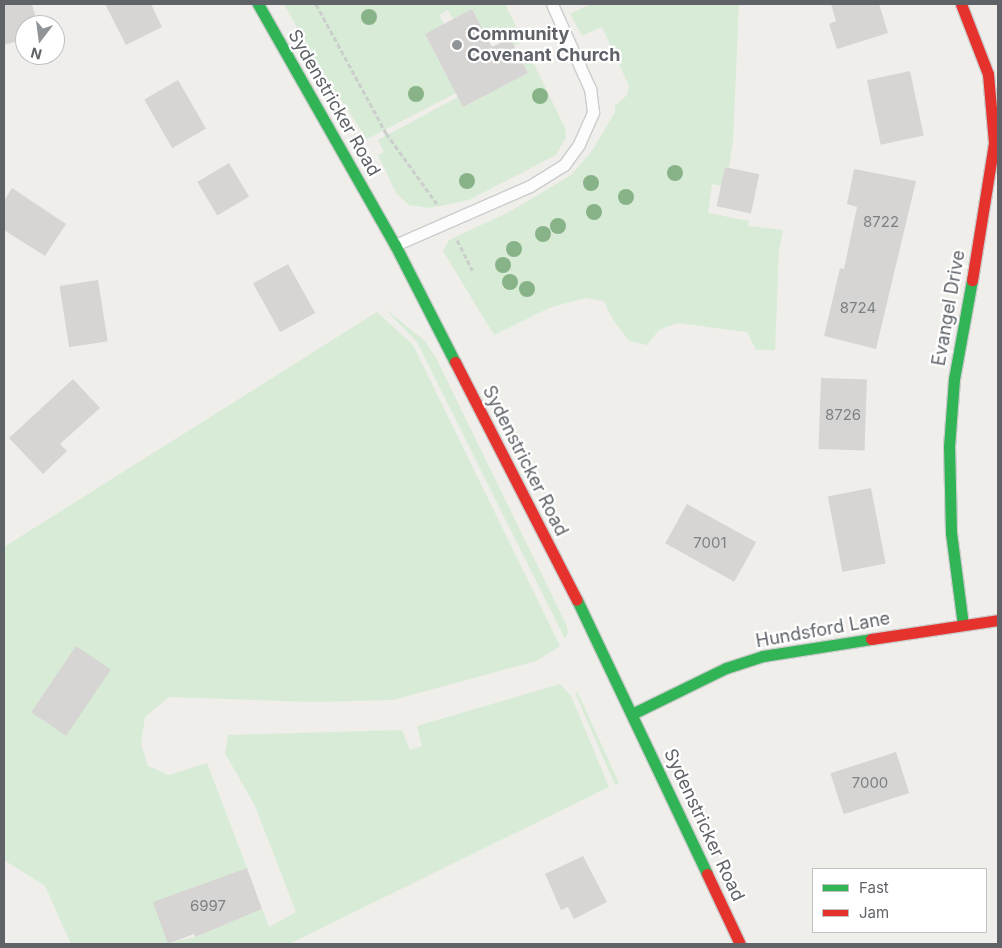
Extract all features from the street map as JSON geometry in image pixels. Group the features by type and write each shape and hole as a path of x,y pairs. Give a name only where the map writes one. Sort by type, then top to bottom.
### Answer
{"main road":[{"name":"Sydenstricker Road","path":"258,4 395,245 634,713 740,944"},
{"name":"Evangel Drive","path":"961,4 988,74 993,104 994,143 990,182 954,379 950,437 951,532 963,625"},
{"name":"Hundsford Lane","path":"634,713 726,668 763,656 998,620"}],"lane":[{"path":"395,245 530,186 564,165 579,144 593,112 590,89 552,4"}],"path":[{"path":"316,4 386,133 438,206"},
{"path":"455,238 472,270"}],"green space":[{"path":"284,4 505,4 523,41 514,46 510,39 502,42 499,37 489,41 472,9 453,19 448,10 439,15 444,24 425,34 456,93 367,139 317,64"},
{"path":"591,4 739,4 733,141 729,167 725,167 722,186 712,184 708,213 749,221 748,226 783,230 779,250 775,350 756,350 747,332 677,323 659,330 647,345 629,341 612,318 604,301 585,298 549,308 494,335 443,251 449,240 511,211 571,175 592,151 615,112 615,106 627,95 629,86 602,27 582,36 570,14"},
{"path":"530,56 565,128 566,137 556,155 469,200 430,208 409,205 396,193 378,155 384,152 378,140 458,97 463,107 528,73 522,60"},
{"path":"384,308 425,341 436,358 566,624 568,632 565,639 417,342"},
{"path":"377,312 413,345 560,646 536,661 393,700 311,702 169,697 145,717 141,744 148,766 169,775 207,763 247,868 154,902 169,943 195,937 262,909 269,927 296,912 255,806 225,753 228,735 402,730 410,750 422,746 417,726 560,684 571,696 609,787 289,944 71,944 45,886 4,860 4,547"},
{"path":"577,691 619,783 615,785 576,695"}],"building":[{"path":"4,4 32,4 35,15 15,15 15,42 4,45"},
{"path":"105,4 151,4 162,27 126,45"},
{"path":"831,4 879,4 888,33 837,49 829,24 836,21"},
{"path":"472,9 492,47 510,38 528,73 463,107 425,34"},
{"path":"910,71 924,136 881,145 867,80"},
{"path":"178,80 206,128 172,148 144,100"},
{"path":"229,163 249,196 217,215 197,182"},
{"path":"725,167 759,174 751,213 717,206"},
{"path":"854,169 916,181 876,349 824,336 840,268 844,269 857,207 847,204"},
{"path":"12,188 66,224 45,256 4,230 4,201"},
{"path":"288,264 315,313 280,332 253,283"},
{"path":"98,280 108,341 69,347 59,286"},
{"path":"821,378 867,380 864,451 819,449"},
{"path":"73,379 100,408 60,444 67,451 43,474 9,438"},
{"path":"871,488 886,564 843,572 828,496"},
{"path":"687,504 756,542 734,582 665,543"},
{"path":"76,646 111,669 66,736 31,712"},
{"path":"896,752 909,793 844,814 830,773"},
{"path":"583,856 607,902 574,919 568,907 561,910 545,874"},
{"path":"247,868 262,909 195,937 194,934 168,944 153,902"}],"traffic: fast":[{"path":"258,4 395,245 455,362"},
{"path":"963,625 951,532 949,447 954,379 972,280"},
{"path":"577,600 707,874"},
{"path":"634,713 726,668 763,656 871,639"}],"traffic: jam":[{"path":"961,4 988,74 994,143 972,280"},
{"path":"455,362 577,600"},
{"path":"871,639 998,620"},
{"path":"707,874 740,944"}],"place":[{"name":"Community Covenant Church","path":"457,45"}]}
